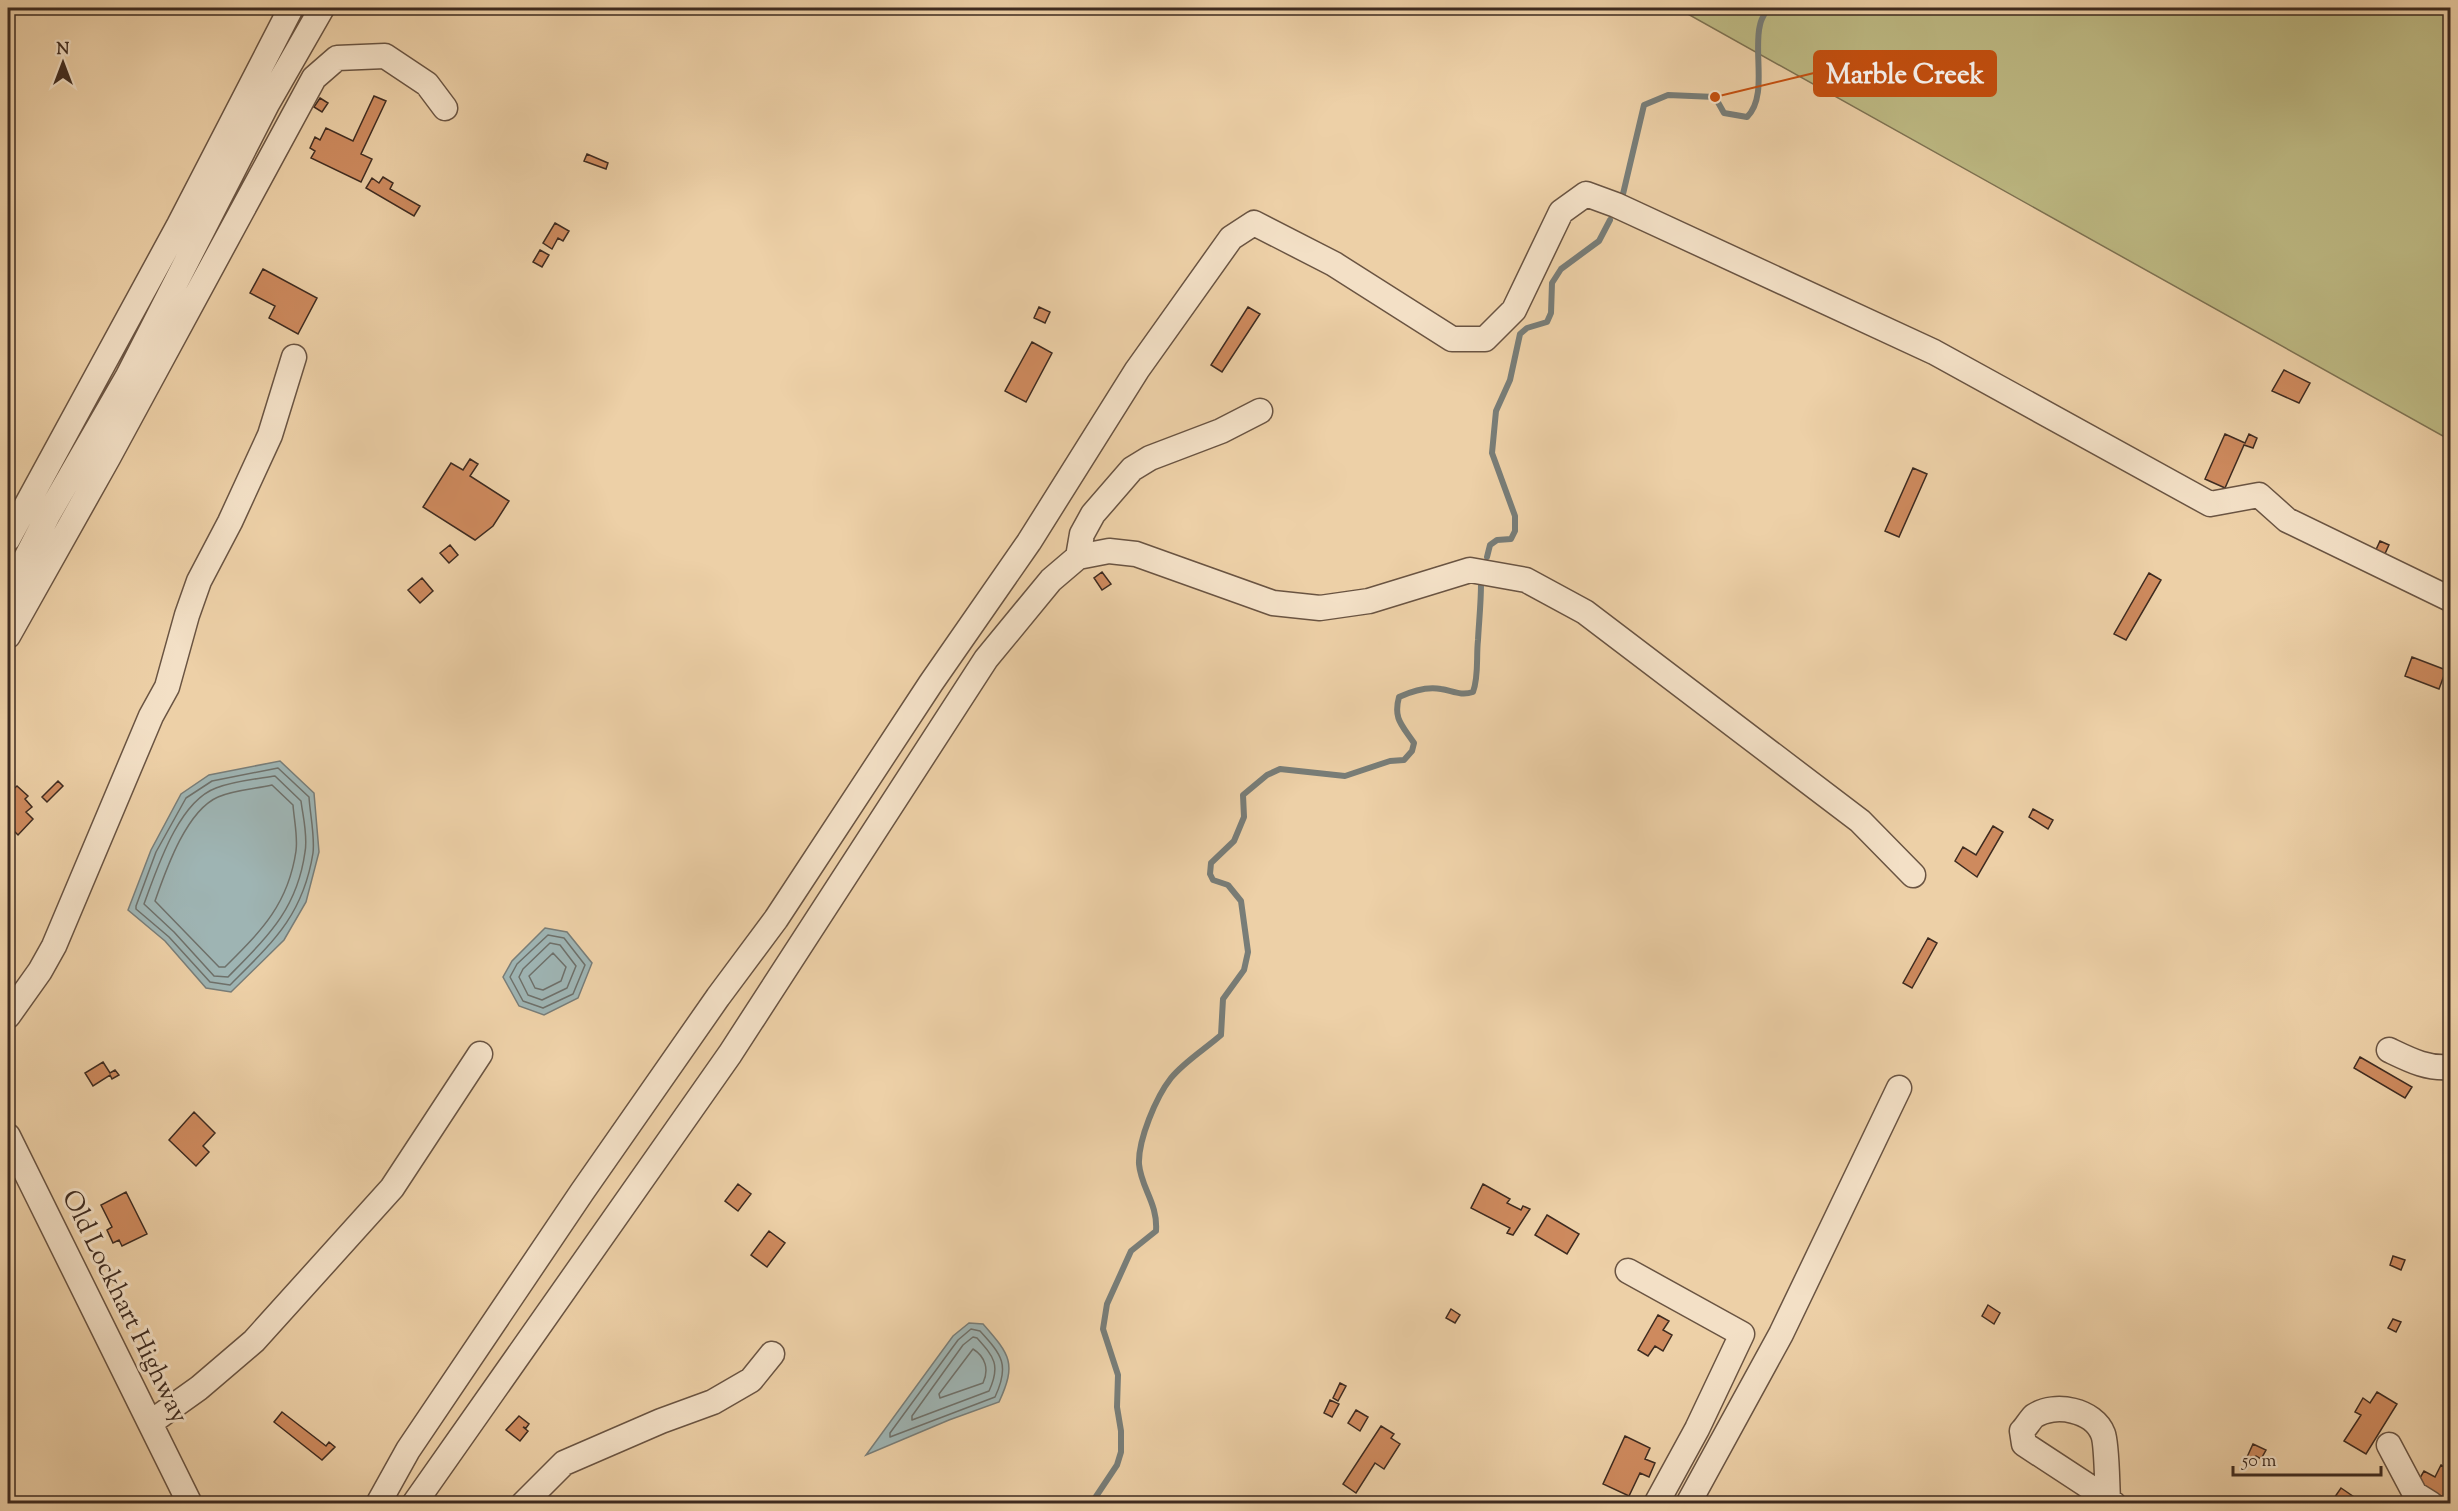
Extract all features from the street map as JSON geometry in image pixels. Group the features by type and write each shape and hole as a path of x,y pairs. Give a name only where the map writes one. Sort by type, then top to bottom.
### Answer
{"street":[{"path":"8,539 179,225 291,8"},
{"path":"8,593 48,515 128,376 267,104 322,8"},
{"path":"8,636 114,448 314,78 337,58 385,56 427,84 446,108"},
{"path":"378,1503 408,1450 582,1192 711,1007 776,919 931,683 1029,542 1137,370 1231,238 1254,223 1334,264 1452,339 1485,339 1514,310 1562,212 1586,194 1616,205 1934,352 2210,504 2259,495 2287,520 2451,599"},
{"path":"8,1016 40,971 54,946 151,716 167,687 192,601 270,435 294,357"},
{"path":"1078,557 1082,534 1087,524 1132,469 1150,458 1221,431 1260,411"},
{"path":"414,1503 730,1054 986,659 1051,580 1078,557 1109,551 1136,554 1272,603 1320,608 1369,601 1470,570 1526,580 1585,612 1860,821 1912,874"},
{"path":"2389,1050 2426,1066 2451,1067"},
{"path":"150,1423 199,1388 254,1341 392,1188 480,1054"},
{"path":"1688,1503 1781,1334 1899,1088"},
{"name":"Old Lockhart Highway","path":"8,1137 190,1503"},
{"path":"1628,1271 1742,1334 1697,1429 1656,1503"},
{"path":"523,1503 564,1463 661,1421 713,1402 751,1380 772,1354"},
{"path":"2389,1445 2415,1494 2431,1503"}],"shaded area":[{"path":"1677,8 2450,8 2450,440"}],"water":[{"path":"280,761 314,793 319,852 306,902 284,940 231,992 206,988 165,941 128,910 151,850 181,794 209,775"},
{"path":"545,928 567,932 592,963 578,998 544,1015 519,1006 503,977 512,961"},
{"path":"969,1323 983,1324 1005,1352 1009,1368 1008,1378 999,1402 866,1455 953,1336"}],"building":[{"path":"374,96 386,101 361,154 372,159 361,182 311,158 315,151 310,148 315,137 320,140 326,128 353,141"},
{"path":"320,98 328,103 322,112 314,107"},
{"path":"587,154 608,163 606,169 584,161"},
{"path":"383,177 393,183 390,189 420,206 414,216 366,188 372,178 379,183"},
{"path":"555,223 569,231 563,241 558,238 552,249 543,243"},
{"path":"540,250 549,255 542,267 533,262"},
{"path":"263,269 317,298 298,334 269,318 275,306 250,293"},
{"path":"1039,307 1050,312 1045,323 1034,318"},
{"path":"1248,307 1260,314 1222,372 1211,365"},
{"path":"1032,342 1052,353 1026,402 1005,391"},
{"path":"2284,370 2310,383 2299,403 2272,391"},
{"path":"2225,434 2245,443 2249,434 2257,438 2253,448 2244,445 2225,488 2205,479"},
{"path":"470,459 478,464 470,476 509,501 493,526 475,540 423,507 451,463 463,470"},
{"path":"1913,468 1927,474 1899,537 1885,531"},
{"path":"2380,541 2389,545 2383,558 2374,554"},
{"path":"450,545 458,555 449,563 440,553"},
{"path":"1102,572 1111,584 1102,590 1094,578"},
{"path":"2149,573 2161,580 2126,640 2114,634"},
{"path":"422,578 433,591 420,603 408,590"},
{"path":"2412,657 2446,670 2439,689 2405,676"},
{"path":"58,781 63,786 47,802 42,797"},
{"path":"17,786 28,796 25,799 32,807 26,812 33,819 18,835 8,825 8,794"},
{"path":"2033,809 2053,820 2048,829 2029,817"},
{"path":"1993,826 2003,832 1977,877 1955,861 1963,847 1976,855"},
{"path":"1928,938 1937,943 1912,988 1903,983"},
{"path":"2360,1057 2412,1087 2405,1098 2354,1068"},
{"path":"103,1062 110,1073 115,1070 119,1075 112,1079 110,1075 93,1086 85,1073"},
{"path":"194,1112 215,1133 203,1146 209,1152 196,1166 169,1140"},
{"path":"738,1184 751,1194 738,1211 725,1201"},
{"path":"1483,1184 1510,1199 1507,1203 1521,1210 1523,1206 1530,1209 1513,1235 1507,1233 1510,1228 1471,1208"},
{"path":"126,1192 147,1234 122,1246 119,1240 113,1243 107,1230 112,1227 101,1205"},
{"path":"1547,1215 1579,1234 1567,1254 1535,1235"},
{"path":"769,1231 785,1243 767,1267 751,1255"},
{"path":"2393,1256 2405,1260 2401,1270 2390,1265"},
{"path":"1988,1305 2000,1313 1994,1324 1982,1316"},
{"path":"1451,1309 1460,1315 1455,1323 1446,1318"},
{"path":"1658,1315 1669,1321 1663,1330 1672,1335 1663,1351 1655,1346 1648,1356 1638,1350"},
{"path":"2393,1319 2401,1322 2396,1332 2388,1328"},
{"path":"1340,1383 1346,1386 1338,1401 1333,1398"},
{"path":"2377,1392 2397,1404 2366,1454 2344,1441 2361,1415 2355,1412 2363,1398 2370,1403"},
{"path":"1330,1400 1339,1404 1332,1417 1324,1413"},
{"path":"1356,1410 1368,1417 1360,1431 1348,1423"},
{"path":"282,1412 326,1446 329,1442 335,1447 322,1460 274,1422"},
{"path":"519,1416 529,1424 526,1428 523,1427 528,1431 520,1441 506,1430"},
{"path":"1381,1426 1394,1434 1391,1438 1400,1444 1384,1469 1375,1463 1356,1493 1343,1484"},
{"path":"1625,1436 1650,1448 1645,1459 1655,1463 1649,1477 1640,1473 1629,1496 1603,1484"},
{"path":"2253,1444 2266,1450 2261,1459 2256,1456 2254,1460 2247,1457"},
{"path":"2441,1465 2450,1470 2450,1501 2417,1483 2424,1471 2435,1477"},
{"path":"2341,1488 2357,1499 2354,1504 2330,1504"}],"waterway":[{"path":"1623,194 1644,105 1668,95 1715,97 1724,113 1747,117 1757,98 1758,36 1761,21 1768,8"},
{"path":"1487,557 1490,545 1497,540 1511,539 1515,531 1515,516 1492,453 1496,411 1510,380 1520,334 1527,328 1547,322 1551,313 1552,283 1561,269 1599,241 1610,220"},
{"path":"1091,1504 1117,1465 1121,1452 1121,1431 1117,1407 1118,1375 1103,1329 1107,1304 1131,1251 1156,1231 1152,1204 1140,1173 1141,1143 1154,1107 1165,1086 1188,1061 1221,1035 1223,999 1244,970 1248,952 1241,901 1228,885 1213,880 1210,874 1211,863 1234,841 1244,817 1243,795 1267,775 1280,769 1345,776 1390,761 1404,760 1412,751 1414,743 1398,716 1399,697 1430,688 1461,693 1473,692 1477,673 1481,584"}],"place":[{"name":"Marble Creek","path":"1715,97"}]}
